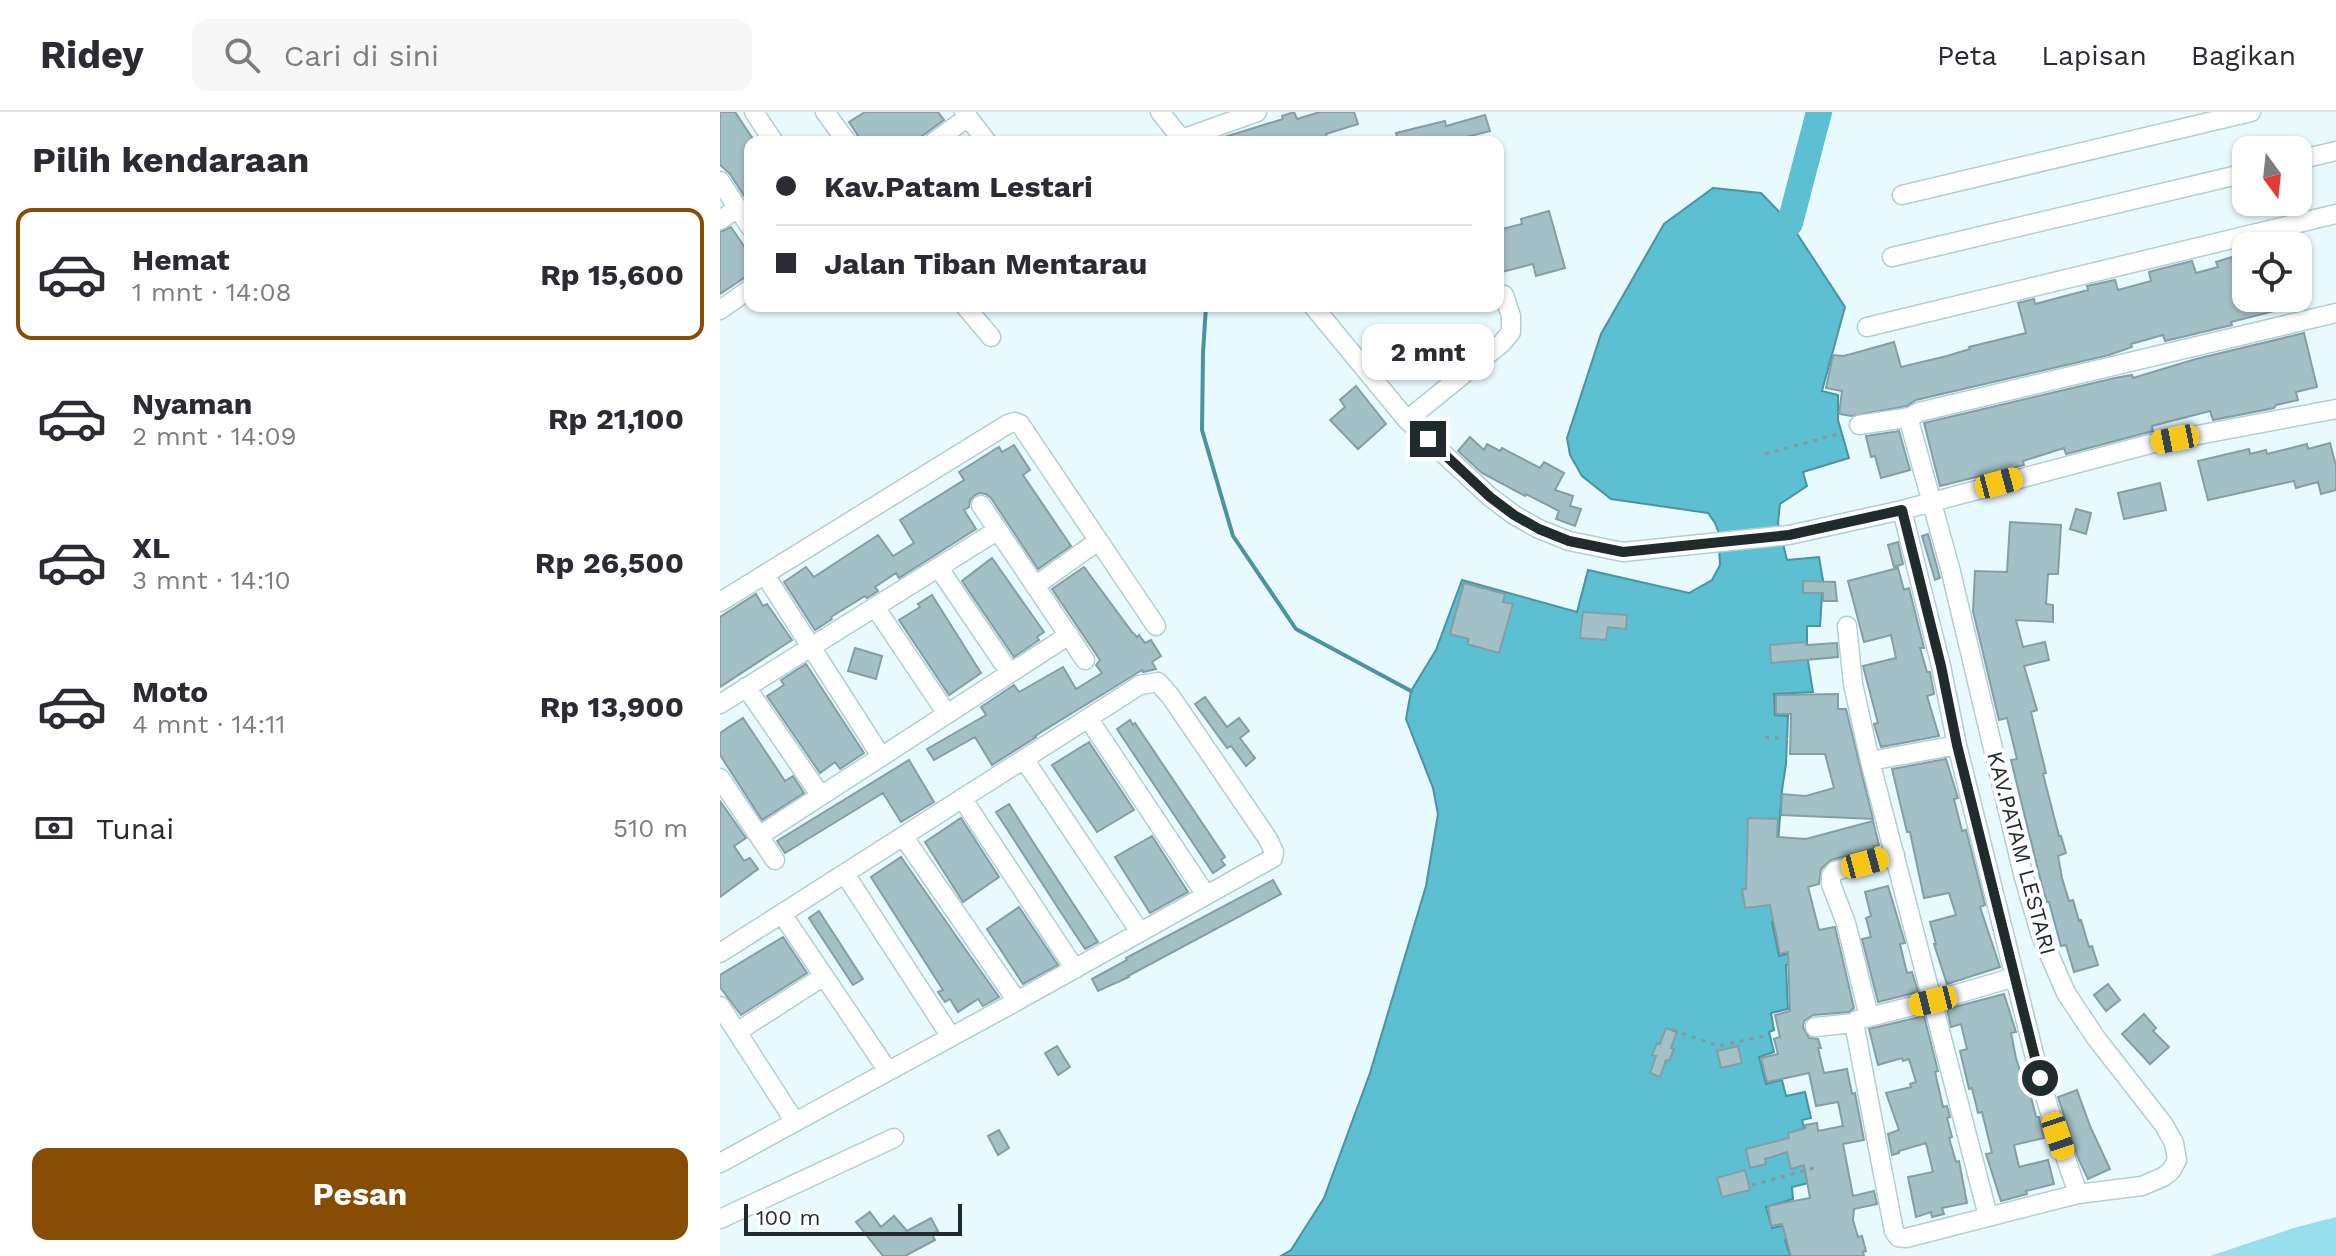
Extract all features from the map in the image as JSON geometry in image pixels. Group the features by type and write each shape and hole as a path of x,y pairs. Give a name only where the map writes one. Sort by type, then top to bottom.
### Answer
{"street":[{"path":"754,112 770,136"},
{"path":"1160,112 1179,136"},
{"path":"1902,195 2251,112"},
{"path":"1195,136 1252,113"},
{"path":"941,136 966,114 982,136"},
{"path":"832,115 844,136"},
{"path":"2312,157 2336,151"},
{"path":"1892,257 2232,176"},
{"path":"720,181 744,218"},
{"path":"720,220 738,208"},
{"path":"1867,327 2336,214"},
{"path":"720,310 744,293"},
{"path":"1407,420 1502,343 1511,332 1511,316 1504,295"},
{"path":"970,312 991,337"},
{"path":"1318,312 1407,420 1490,497 1539,529 1598,548 1623,552 1789,535 1902,510 2150,444 2336,409"},
{"path":"1850,429 1911,417 1934,408 2336,313"},
{"path":"1911,417 1910,424 1930,501"},
{"path":"720,602 1015,422 1020,424 1156,626"},
{"name":"KAV.PATAM LESTARI","path":"1862,1020 1894,1231 1898,1237 1906,1238 2078,1194 2142,1186 2171,1171 2177,1160 2177,1152 2164,1125 2096,1038 2066,993 2040,933 1950,568 1930,501"},
{"path":"981,505 1085,660"},
{"name":"KAV.PATAM LESTARI","path":"1902,510 1941,666 1957,745 2048,1106 2078,1194"},
{"path":"720,704 998,530"},
{"path":"1033,583 1096,539"},
{"path":"938,567 1010,673"},
{"path":"765,575 881,756"},
{"path":"875,607 947,714"},
{"path":"1847,626 1853,684 1870,761 1988,1216"},
{"path":"759,836 1069,635"},
{"path":"720,953 1140,685 1158,682 1171,697 1274,852 1273,858 1017,1001 795,1122 723,1154"},
{"path":"746,687 821,796"},
{"path":"1088,718 1206,895"},
{"path":"1870,761 1957,745"},
{"path":"1024,759 1140,932"},
{"path":"720,778 775,860"},
{"path":"962,798 1075,969"},
{"path":"903,836 1017,1001"},
{"path":"1862,1020 1849,937 1831,876 1835,871 1895,855"},
{"path":"845,874 951,1037"},
{"path":"782,914 888,1071"},
{"path":"737,1032 824,976"},
{"path":"1815,1027 1862,1020 2015,977"},
{"path":"720,1006 795,1122"},
{"path":"720,1219 894,1138"}],"path":[{"path":"1765,454 1850,429"},
{"path":"1765,737 1788,739"},
{"path":"1673,1030 1719,1046 1769,1035"},
{"path":"1752,1185 1814,1168"}],"shaded area":[{"path":"1713,188 1761,193 1790,223 1845,307 1822,391 1838,395 1838,420 1849,458 1803,472 1807,486 1780,504 1778,523 1787,560 1819,557 1823,580 1820,626 1807,626 1807,655 1813,692 1774,694 1775,715 1788,716 1777,856 1783,917 1772,922 1779,956 1817,946 1819,956 1786,965 1788,1009 1771,1013 1774,1030 1769,1032 1774,1052 1759,1057 1766,1084 1782,1080 1786,1096 1805,1092 1811,1118 1802,1120 1817,1181 1792,1187 1793,1199 1766,1207 1772,1228 1791,1224 1795,1236 1785,1240 1790,1256 1281,1256 1291,1250 1324,1198 1370,1073 1426,886 1438,814 1433,788 1406,719 1411,691 1436,650 1462,580 1577,612 1588,570 1689,593 1712,580 1720,565 1718,531 1708,513 1611,499 1582,476 1570,455 1567,438 1601,334 1664,224"},
{"path":"2336,1217 2336,1256 2210,1256 2297,1227"}],"building":[{"path":"720,112 735,112 751,136 744,136 744,196 720,165"},
{"path":"865,112 938,112 944,120 922,136 858,136 849,122"},
{"path":"1294,112 1297,119 1320,112 1354,112 1358,124 1326,136 1228,136 1283,119 1282,116"},
{"path":"1485,115 1490,131 1470,136 1397,136 1396,133 1445,121 1446,126"},
{"path":"1549,211 1565,268 1536,276 1533,264 1504,271 1504,228 1522,224 1521,219"},
{"path":"731,227 744,246 744,278 720,294 720,232"},
{"path":"2232,257 2232,312 2270,312 2165,341 2163,335 2131,344 2132,347 2109,355 1916,400 1907,406 1852,416 1839,414 1842,391 1826,388 1833,355 1844,356 1894,342 1901,367 1947,356 1969,347 2026,333 2018,303 2034,299 2035,304 2115,280 2118,290 2151,281 2149,272 2192,261 2196,273 2218,267 2216,262"},
{"path":"2304,333 2317,387 2296,392 2298,400 2213,420 2210,411 2152,426 2153,431 2066,454 2064,448 2023,461 2024,465 1940,486 1924,423 2115,378 2132,375 2133,378"},
{"path":"1356,386 1386,424 1358,449 1330,420 1345,407 1340,400"},
{"path":"1899,431 1910,470 1881,478 1866,436"},
{"path":"1470,437 1484,450 1487,444 1500,451 1502,448 1540,468 1544,462 1564,473 1555,490 1573,496 1570,506 1581,509 1575,526 1556,519 1559,511 1482,473 1458,451"},
{"path":"2330,443 2336,466 2336,490 2321,494 2318,482 2296,488 2294,481 2208,500 2198,461 2249,449 2250,454 2266,450 2267,454 2307,444 2308,449"},
{"path":"1014,445 1030,470 1023,475 1071,546 1038,569 991,498 979,493 964,510 976,529 899,578 896,573 875,587 878,591 831,617 815,630 784,582 806,567 814,577 878,535 893,556 914,543 900,520 964,480 959,472 999,447 1002,452"},
{"path":"2160,483 2166,510 2124,519 2118,493"},
{"path":"2076,509 2091,513 2086,534 2070,529"},
{"path":"2010,522 2061,525 2058,574 2048,574 2046,604 2053,605 2053,622 2016,620 2023,647 2045,642 2049,660 2024,666 2037,710 2031,712 2046,773 2043,774 2066,853 2058,856 2062,878 2098,965 2074,972 2066,945 2061,946 2042,886 2011,760 2017,759 2007,718 1999,720 1973,611 1975,571 2007,572"},
{"path":"1928,534 1940,578 1935,580 1922,536"},
{"path":"1898,542 1903,564 1894,567 1888,545"},
{"path":"992,558 1044,632 1037,637 1039,640 1014,657 962,581"},
{"path":"1084,567 1132,632 1145,643 1151,640 1161,656 1152,662 1156,669 1142,670 992,765 975,737 934,760 927,749 986,715 981,707 1014,685 1019,692 1063,667 1076,689 1102,673 1096,665 1100,660 1052,589"},
{"path":"1898,568 1904,590 1909,588 1924,648 1920,648 1927,672 1930,672 1934,694 1927,696 1939,736 1881,747 1863,666 1896,658 1891,635 1864,642 1848,581"},
{"path":"1803,581 1835,582 1837,601 1823,601 1823,593 1803,593"},
{"path":"1464,583 1505,594 1503,602 1513,604 1499,653 1467,644 1469,639 1450,634"},
{"path":"756,594 763,606 767,604 792,640 720,687 720,617"},
{"path":"932,595 981,673 949,695 899,620"},
{"path":"1583,612 1627,615 1626,629 1608,627 1606,640 1580,638"},
{"path":"1806,642 1806,645 1837,643 1838,657 1771,663 1770,645"},
{"path":"855,648 882,656 876,679 848,671"},
{"path":"806,664 864,753 840,769 835,762 820,773 767,696 784,685 781,680"},
{"path":"1838,694 1838,709 1846,709 1873,819 1781,815 1782,794 1806,796 1834,788 1825,754 1790,754 1791,714 1776,714 1776,695"},
{"path":"1205,697 1227,727 1239,718 1249,731 1240,738 1255,758 1246,766 1231,746 1227,748 1195,704"},
{"path":"743,718 785,781 793,776 804,793 762,820 720,755 720,733"},
{"path":"1130,720 1225,857 1221,860 1225,865 1213,873 1117,729"},
{"path":"1089,742 1134,810 1097,832 1052,765"},
{"path":"1946,759 1958,798 1954,799 1962,831 1966,830 1985,905 1980,907 2000,967 1947,984 1930,922 1956,915 1949,893 1924,898 1892,769"},
{"path":"909,760 934,802 901,822 883,793 785,853 777,841"},
{"path":"720,801 746,838 734,846 744,861 750,858 758,869 720,897"},
{"path":"1009,804 1098,942 1085,949 996,812"},
{"path":"961,818 999,877 963,902 925,842"},
{"path":"1748,818 1778,819 1777,837 1806,839 1873,821 1879,845 1831,860 1821,869 1819,884 1808,887 1819,930 1835,927 1854,1008 1849,1012 1813,1015 1804,1021 1803,1027 1809,1038 1818,1039 1824,1073 1847,1069 1852,1094 1855,1093 1864,1140 1843,1144 1853,1196 1874,1191 1877,1204 1854,1209 1853,1220 1858,1237 1862,1236 1866,1251 1863,1252 1864,1256 1791,1256 1782,1224 1771,1226 1768,1206 1810,1198 1804,1165 1791,1169 1787,1152 1765,1159 1766,1164 1750,1168 1746,1149 1789,1138 1788,1133 1806,1128 1805,1125 1817,1123 1818,1131 1843,1126 1838,1102 1816,1106 1809,1073 1767,1082 1761,1058 1778,1054 1774,1039 1780,1037 1775,1015 1790,1011 1788,952 1780,954 1770,905 1745,908 1742,889 1746,889"},
{"path":"1152,836 1188,892 1150,913 1115,857"},
{"path":"901,857 999,997 983,1006 978,999 958,1012 950,999 945,1002 938,992 943,990 871,877"},
{"path":"1273,880 1281,894 1098,991 1092,979"},
{"path":"1888,886 1905,943 1900,944 1907,973 1912,972 1918,992 1878,1002 1862,939 1871,937 1866,918 1871,916 1865,892"},
{"path":"1019,907 1058,965 1023,984 987,929"},
{"path":"819,911 863,979 853,985 809,918"},
{"path":"783,937 807,973 741,1015 720,987 720,975"},
{"path":"2108,984 2120,1000 2106,1011 2094,995"},
{"path":"2004,994 2016,1032 2011,1033 2016,1058 2022,1077 2026,1076 2044,1138 2014,1145 2019,1167 2048,1160 2054,1184 2001,1201 1986,1154 1992,1153 1982,1112 1978,1113 1972,1088 1969,1089 1960,1051 1967,1049 1961,1024 1951,1027 1947,1009"},
{"path":"2144,1014 2156,1028 2153,1031 2169,1047 2150,1064 2122,1034"},
{"path":"1924,1016 1938,1071 1935,1072 1943,1107 1947,1106 1950,1117 1947,1118 1952,1137 1949,1138 1956,1162 1959,1161 1967,1203 1942,1208 1944,1214 1932,1217 1931,1212 1916,1217 1908,1177 1933,1172 1926,1143 1892,1155 1888,1134 1899,1130 1886,1093 1911,1087 1910,1084 1916,1082 1909,1059 1878,1065 1869,1029"},
{"path":"1666,1028 1677,1032 1671,1048 1674,1049 1660,1077 1650,1073 1656,1056 1652,1055"},
{"path":"1057,1046 1070,1067 1058,1075 1045,1053"},
{"path":"1738,1046 1742,1063 1721,1068 1717,1051"},
{"path":"2077,1090 2110,1169 2088,1179 2058,1097"},
{"path":"999,1130 1009,1148 998,1155 988,1136"},
{"path":"1745,1170 1750,1190 1722,1197 1717,1178"},
{"path":"870,1212 881,1227 894,1216 907,1231 931,1218 938,1231 932,1234 935,1240 905,1256 883,1256 856,1222"}],"waterway":[{"path":"1790,223 1819,112"},
{"path":"1206,312 1202,430 1233,536 1296,629 1411,691"}],"route":[{"path":"1428,439 1490,497 1514,515 1569,541 1623,552 1789,535 1902,510 2040,1078"}]}
